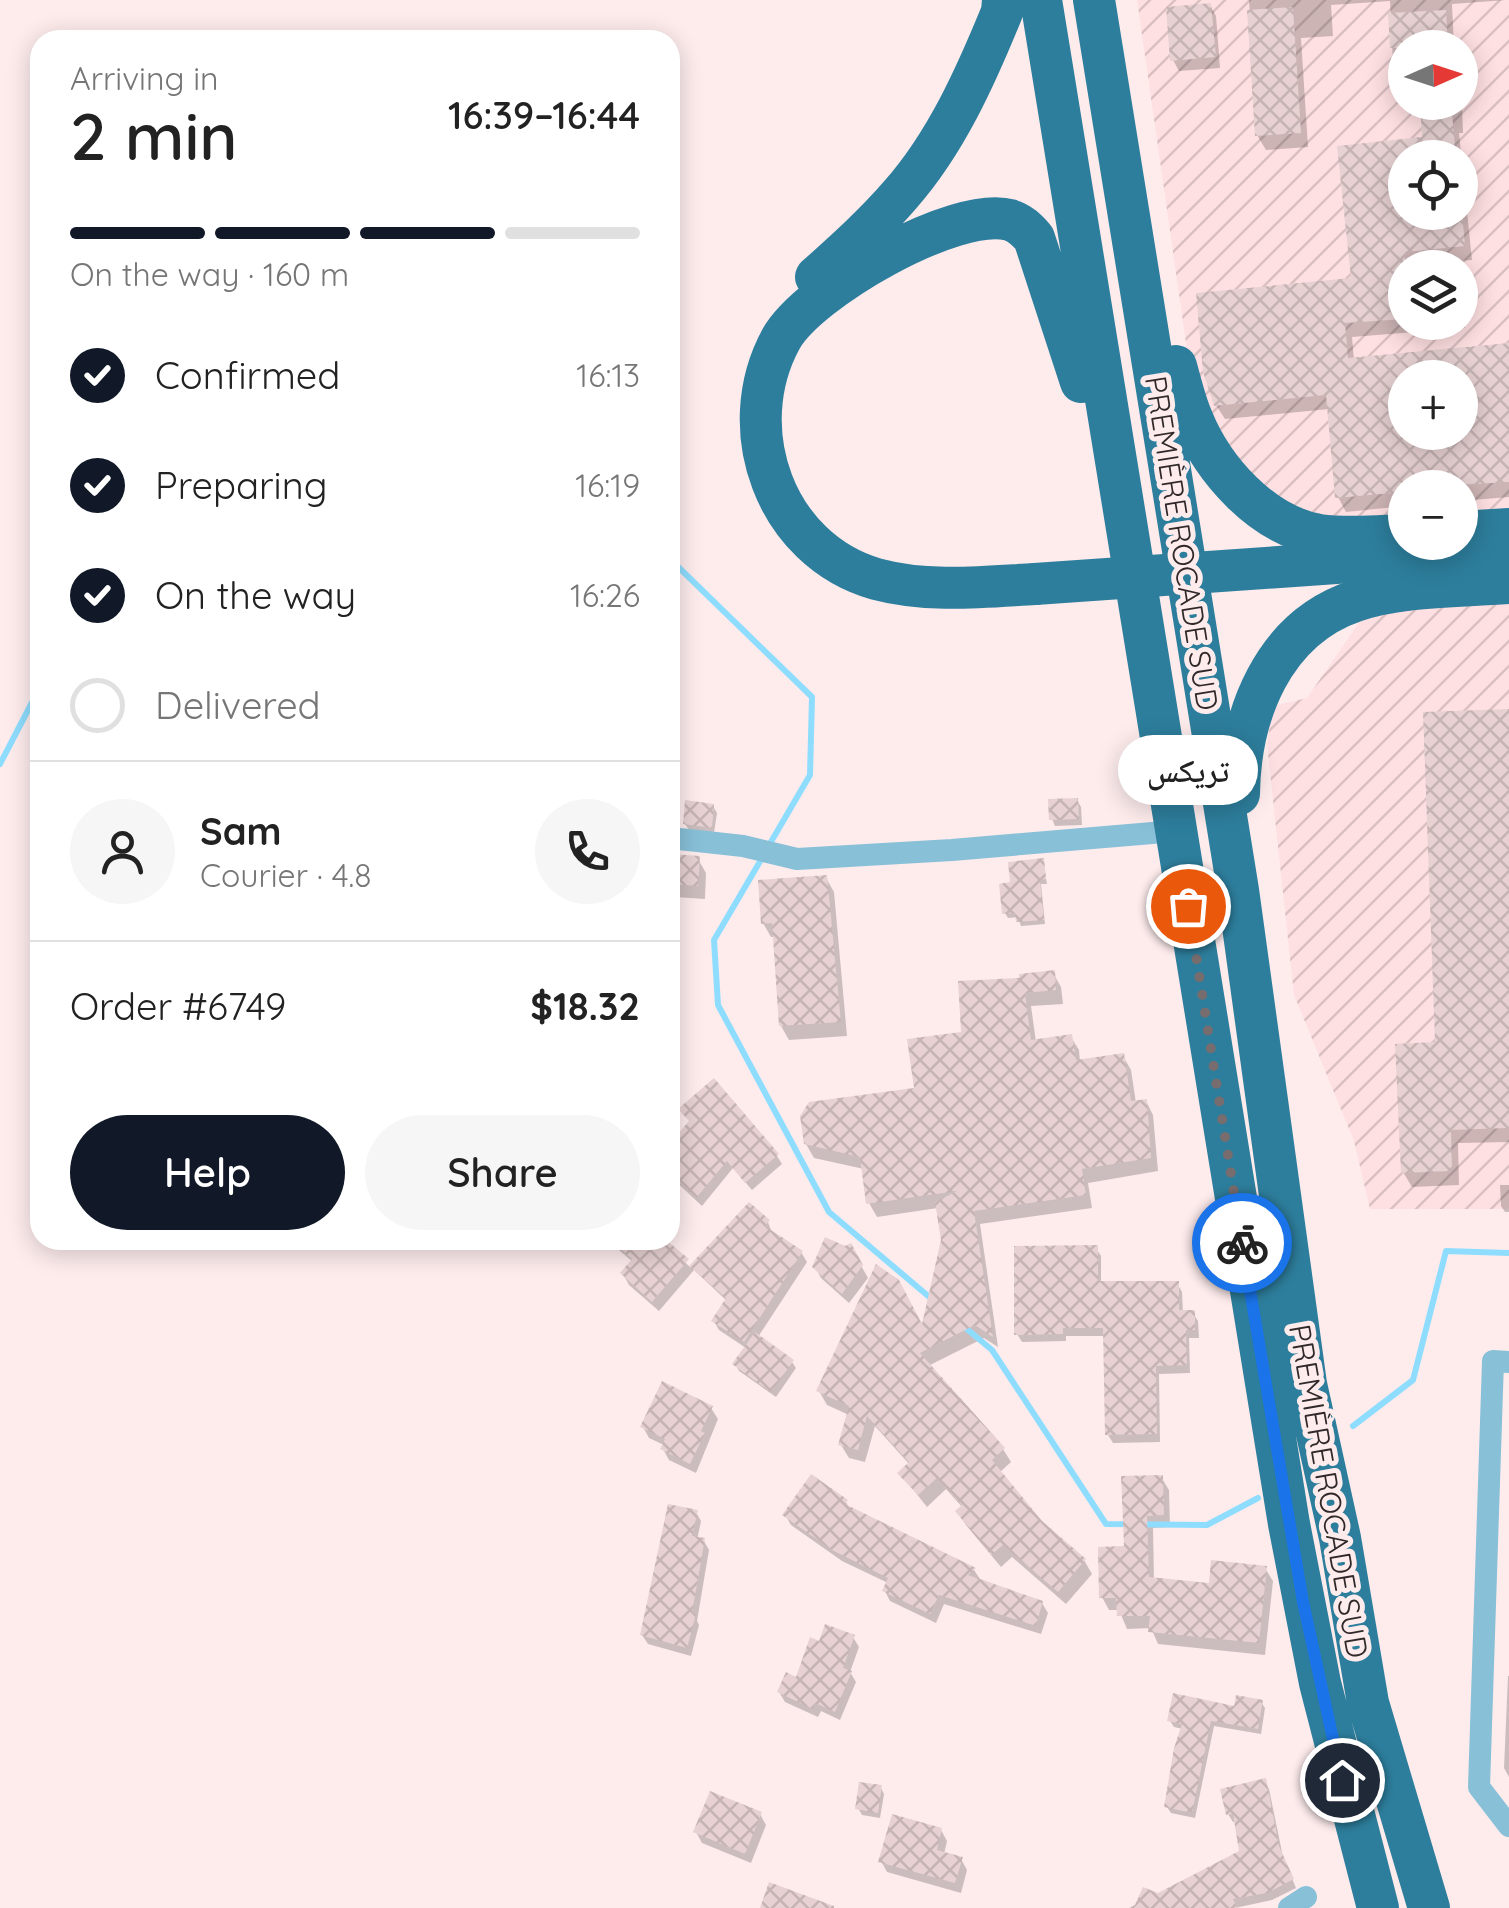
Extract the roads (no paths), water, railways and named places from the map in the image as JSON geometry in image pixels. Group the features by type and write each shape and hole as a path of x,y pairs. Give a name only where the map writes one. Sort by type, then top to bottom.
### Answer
{"highway":[{"path":"1004,0 974,76 925,161 900,195 803,288 772,330 755,374 749,418 759,483 777,520 804,552 837,576 874,590 920,598 981,600 1036,589 1509,551"},
{"name":"PREMIÈRE ROCADE SUD","path":"1041,0 1303,1602 1342,1780 1378,1908"},
{"name":"PREMIÈRE ROCADE SUD","path":"1094,0 1238,890 1306,1384 1340,1538 1368,1703 1429,1908"},
{"path":"1116,474 1071,353 1038,248 1027,230 1008,220 988,220 942,231 848,277 797,316 772,358 760,418 764,460 778,497 799,529 827,555 877,579 946,588 1036,589 1509,565"},
{"path":"1139,276 1172,355 1192,420 1239,489 1267,513 1316,534 1388,536"},
{"path":"1478,531 1509,529"},
{"path":"1238,890 1240,762 1245,729 1265,680 1290,645 1327,613 1353,602 1400,592 1509,583"}],"street":[{"path":"680,839 743,846 797,858 1176,832"},
{"path":"1509,1362 1493,1361 1479,1787 1509,1826"}],"waterway":[{"path":"680,569 812,697 810,775 768,847"},
{"path":"0,764 30,706"},
{"path":"762,858 714,940 718,1005 829,1212 934,1301"},
{"path":"1353,1426 1413,1380 1446,1251 1509,1253"},
{"path":"962,1325 992,1350 1106,1524 1207,1525 1258,1498"}],"place":[{"name":"تريكس","path":"1188,906"}]}
